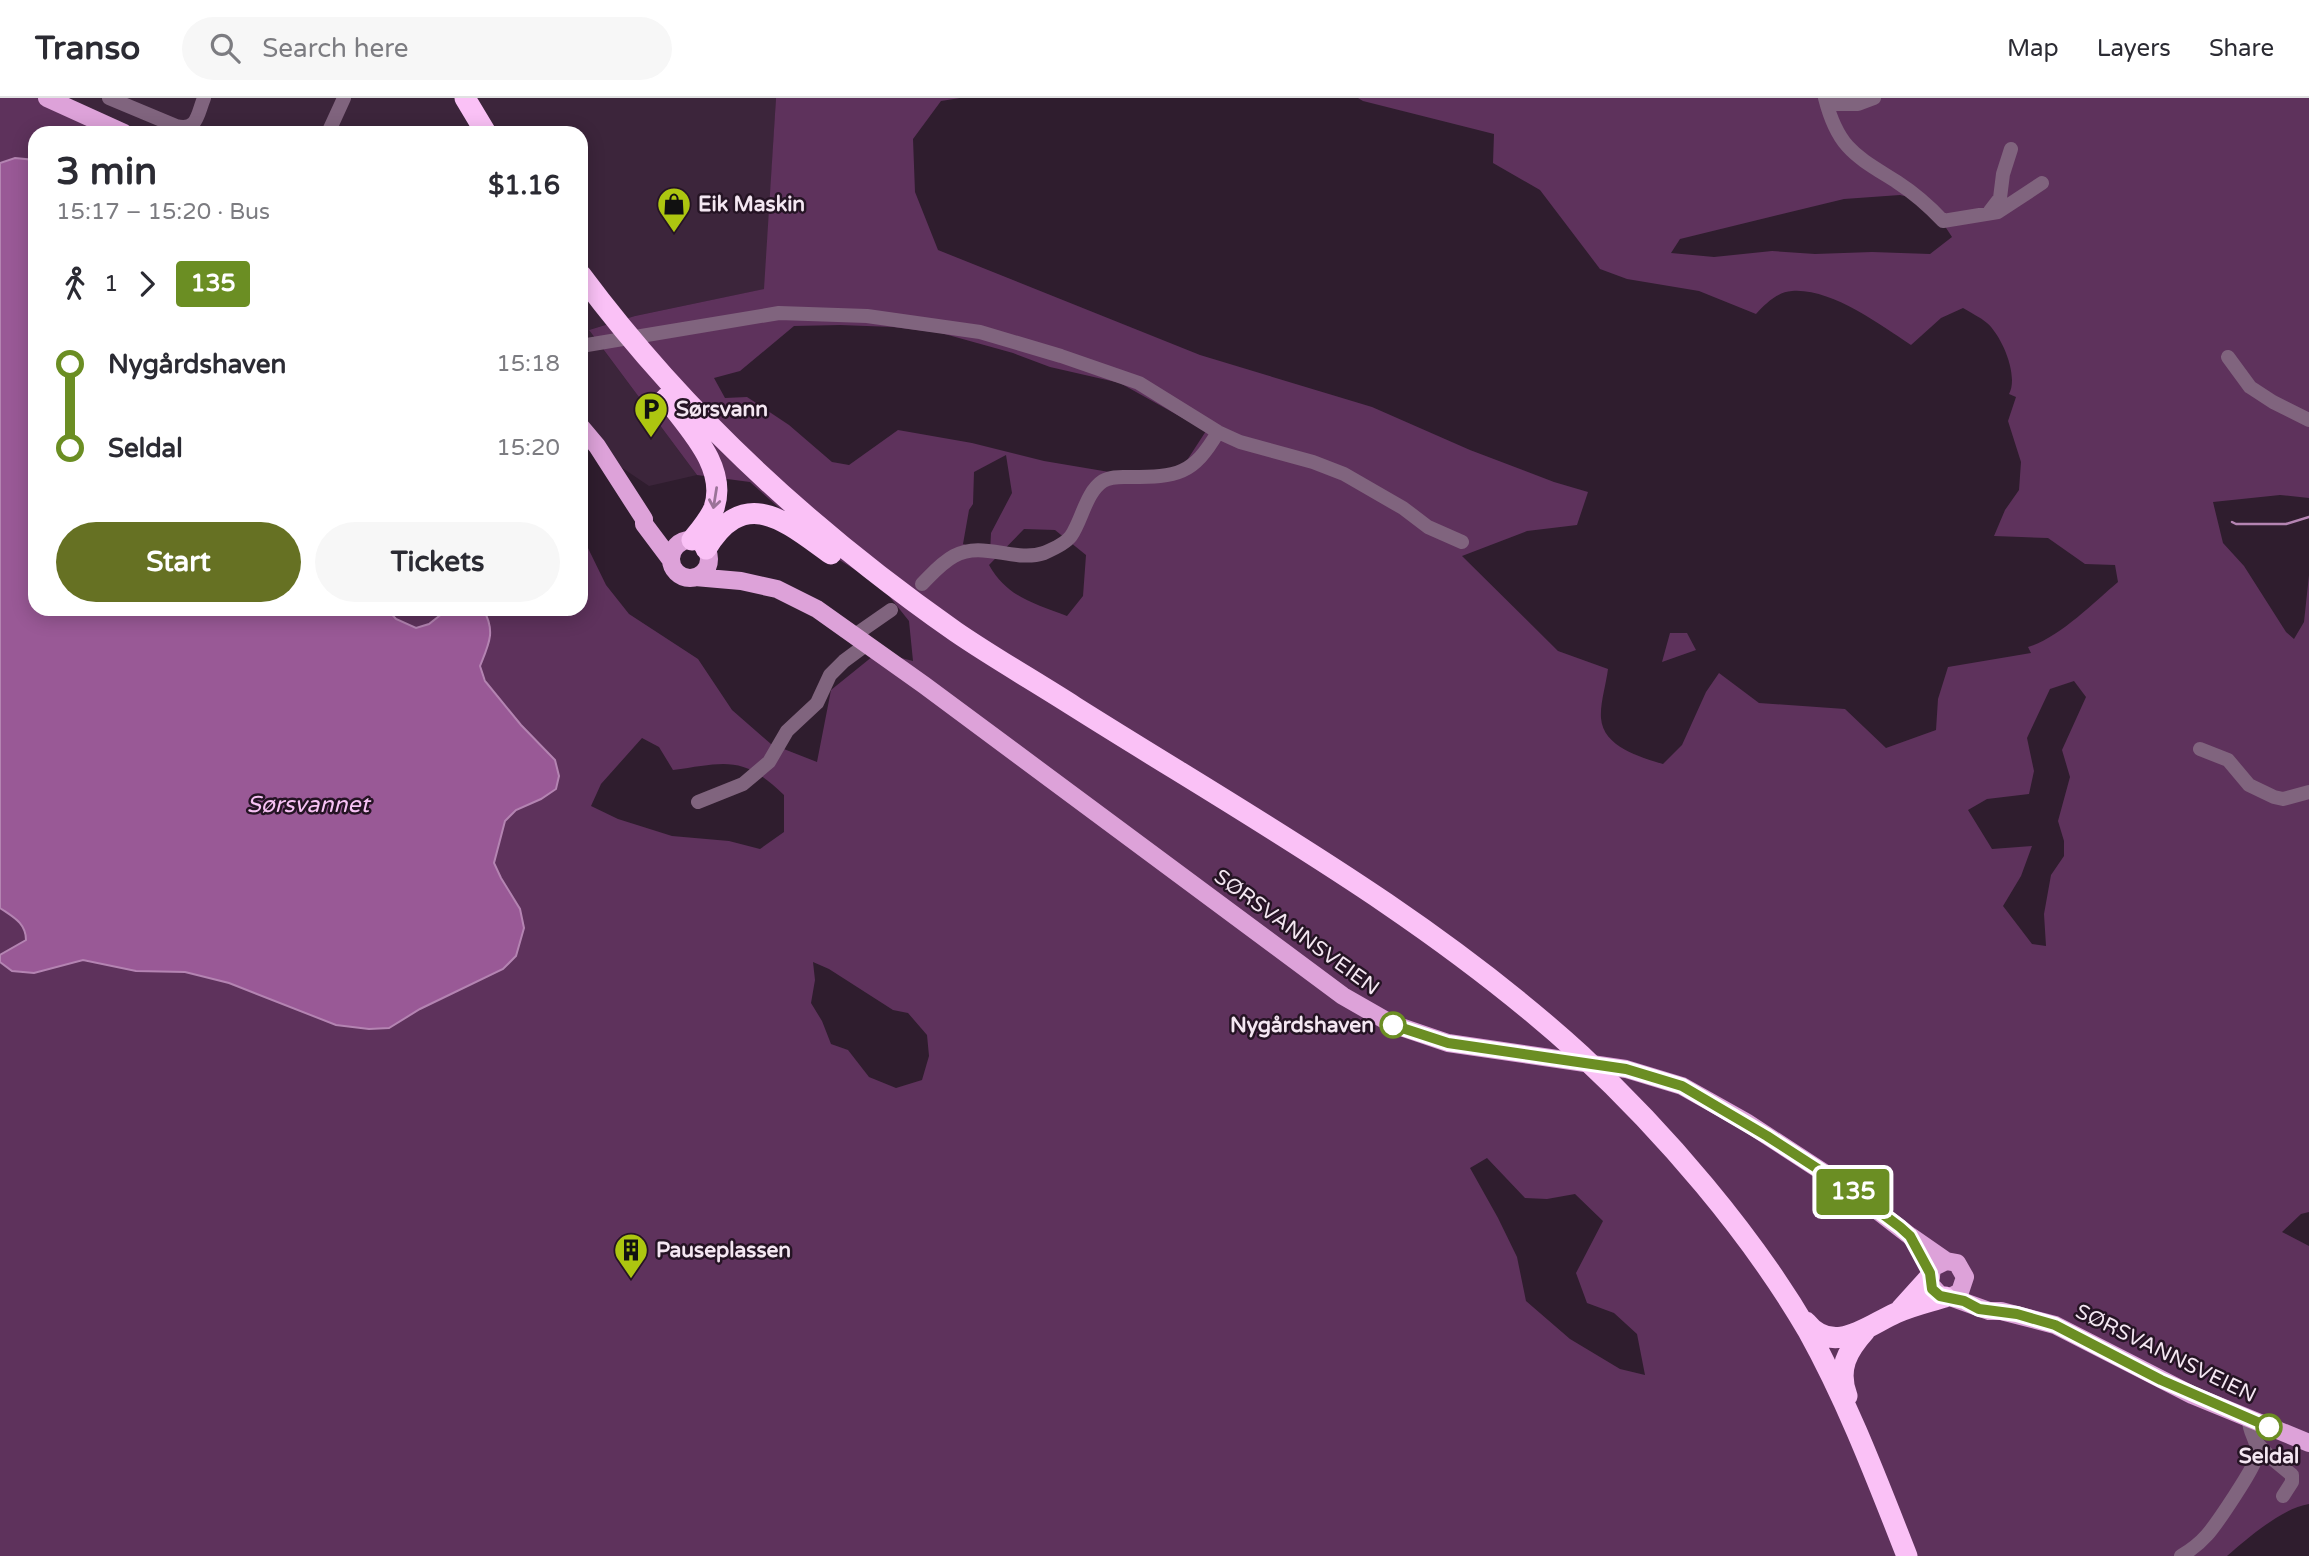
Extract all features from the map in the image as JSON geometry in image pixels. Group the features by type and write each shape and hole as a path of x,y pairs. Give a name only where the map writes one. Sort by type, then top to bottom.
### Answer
{"highway":[{"path":"454,98 471,126"},
{"path":"465,98 482,126"},
{"path":"588,287 603,313"},
{"path":"588,298 738,468 860,574"},
{"path":"654,374 707,454 713,471 717,493 714,508 698,546"},
{"path":"654,374 822,531 960,635 1400,911 1491,978 1581,1055 1657,1131 1717,1203 1813,1331 1826,1337 1845,1337 1867,1329 1896,1312 1911,1299 1929,1276"},
{"path":"698,546 719,527 737,517 753,513 783,520 950,639 1389,915 1482,982 1569,1054 1646,1132 1733,1236 1767,1286 1797,1335 1848,1438 1895,1556"},
{"path":"1772,1275 1808,1333 1861,1438"},
{"path":"1896,1312 1947,1297"},
{"path":"1867,1329 1846,1355 1842,1375 1844,1390 1907,1556"}],"main road":[{"path":"47,98 82,105 114,126"},
{"name":"SØRSVANNSVEIEN","path":"588,435 644,519 663,533 698,546 716,565 741,581"},
{"name":"SØRSVANNSVEIEN","path":"644,519 644,524 671,560"},
{"path":"698,546 705,571 695,577 684,577 679,574 671,560 674,548 698,546"},
{"name":"SØRSVANNSVEIEN","path":"695,577 741,581 788,593 817,609 1343,996 1392,1024 1448,1043 1626,1069 1682,1086 1746,1122 1852,1191 1946,1261"},
{"name":"SØRSVANNSVEIEN","path":"1910,1236 1929,1276"},
{"path":"1946,1261 1956,1263 1965,1277 1960,1292 1947,1297 1932,1289 1929,1276 1936,1264 1946,1261"},
{"name":"SØRSVANNSVEIEN","path":"1965,1277 1977,1296 2001,1311"},
{"name":"SØRSVANNSVEIEN","path":"1947,1297 1989,1311 2001,1311 2055,1325 2161,1380 2309,1443"}],"street":[{"path":"109,98 180,126"},
{"path":"192,126 204,98"},
{"path":"331,126 344,98"},
{"path":"1874,98 1858,104 1826,101 1843,141 1860,160 1899,183 1927,204 1943,221 1998,212 2042,183"},
{"path":"1986,214 1997,205 2000,198 2003,174 2011,149"},
{"path":"588,345 779,313 867,316 981,332 1139,383 1218,432 1240,442 1313,462 1344,474 1403,508 1428,527 1462,542"},
{"path":"2228,357 2250,387 2309,420"},
{"path":"922,584 943,563 965,552 983,550 1030,556 1053,548 1071,536 1092,496 1104,480 1114,477 1166,477 1180,473 1202,455 1218,432"},
{"path":"698,802 743,784 769,762 787,731 817,703 830,676 891,610"},
{"path":"2200,749 2228,760 2249,785 2274,797 2283,799 2309,792"},
{"path":"2249,1418 2250,1433 2255,1441 2292,1475 2292,1482 2283,1496"},
{"path":"2182,1556 2210,1532 2249,1474 2257,1457 2255,1441"}],"shaded area":[{"path":"0,98 67,98 105,126 28,126 28,159 15,158 0,163"},
{"path":"67,98 776,98 765,289 635,316 589,330 697,475 649,486 588,445 588,126 105,126"},
{"path":"776,98 960,98 941,101 913,139 915,192 938,250 1200,355 1372,407 1470,450 1588,492 1577,525 1527,531 1462,556 1558,651 1608,669 1601,718 1603,728 1615,743 1634,754 1663,764 1682,745 1706,692 1719,673 1759,703 1845,709 1886,748 1936,730 1938,699 1948,667 2031,653 2028,647 2064,628 2118,582 2115,565 2085,564 2048,538 1994,536 2005,510 2019,490 2021,462 2008,421 2016,397 2009,394 2012,386 2010,367 2003,346 1993,329 1963,308 1941,318 1911,345 1870,318 1823,295 1792,291 1781,294 1756,314 1699,291 1627,279 1600,269 1540,190 1493,163 1494,134 1358,98 2309,98 2309,498 2280,495 2213,502 2223,543 2244,566 2286,632 2294,639 2304,622 2309,575 2309,1212 2301,1214 2282,1232 2309,1246 2309,1504 2277,1517 2227,1556 0,1556 0,962 12,971 34,973 83,960 136,971 185,972 229,983 336,1025 369,1029 389,1028 420,1009 503,969 520,909 494,863 505,821 516,810 541,799 555,760 512,716 485,679 480,666 488,644 484,616 588,616 588,548 606,585 629,614 698,659 732,710 771,744 817,762 831,690 878,652 913,661 909,621 881,586 833,556 750,482 697,475 589,330 635,316 764,289","holes":["1900,195 1929,202 1952,237 1930,254 1815,254 1772,251 1714,257 1671,253 1680,239 1844,199","794,326 893,327 941,333 1013,353 1050,367 1120,383 1206,431 1182,468 1133,476 1044,461 972,443 898,430 849,465 832,462 789,425 747,397 725,398 714,378 740,371","1006,455 1012,493 991,533 990,553 963,544 969,510 973,504 974,472","1024,529 1055,530 1086,555 1083,596 1067,616 1013,592 989,565","2074,681 2086,697 2062,750 2070,777 2058,821 2064,841 2064,856 2051,875 2044,914 2046,946 2032,944 2003,906 2021,876 2032,846 1992,849 1968,810 1987,799 2029,794 2034,771 2027,738 2050,689","642,738 659,747 673,770 732,764 756,773 784,795 784,832 760,849 729,841 672,836 618,819 591,806 601,784","813,962 829,969 893,1010 908,1013 927,1035 929,1056 922,1080 896,1088 869,1077 848,1050 831,1044 811,1003 815,980","1487,1158 1525,1198 1547,1199 1575,1194 1603,1221 1576,1273 1587,1303 1614,1313 1637,1334 1645,1375 1620,1369 1570,1339 1526,1301 1517,1257 1470,1168"]},
{"path":"393,616 439,616 429,624 416,628"},
{"path":"1670,633 1687,633 1696,650 1662,662"},
{"path":"0,908 26,930 26,940 0,955"}],"water":[{"name":"Sørsvannet","path":"15,158 28,159 28,616 393,616 416,628 429,624 439,616 486,616 490,631 480,666 485,681 521,725 555,760 559,776 556,789 516,810 505,821 494,863 520,909 524,928 516,956 503,969 420,1009 389,1028 369,1029 336,1025 229,983 185,972 136,971 83,960 34,973 12,971 0,962 0,955 26,940 21,925 0,908 0,163"}],"waterway":[{"path":"2232,522 2286,524 2309,517"}],"bus line":[{"name":"135","path":"1393,1025 1448,1043 1626,1069 1682,1086 1746,1122 1852,1191 1900,1227 1910,1236 1930,1273 1932,1289 1940,1296 1964,1301 1979,1309 2017,1314 2055,1325 2192,1395 2269,1427"}],"place":[{"name":"Eik Maskin","path":"674,234"},
{"name":"Sørsvann","path":"651,439"},
{"name":"Nygårdshaven","path":"1393,1025"},
{"name":"Pauseplassen","path":"631,1280"},
{"name":"Seldal","path":"2269,1427"}]}
